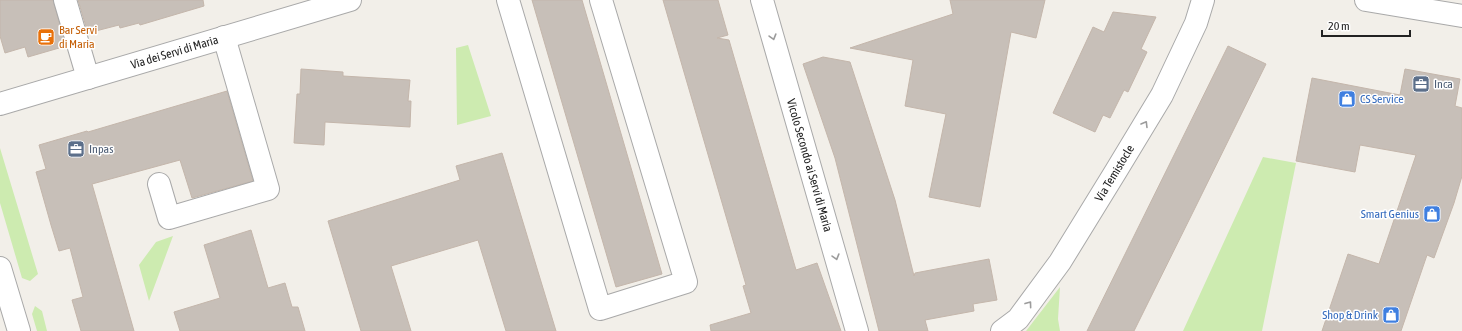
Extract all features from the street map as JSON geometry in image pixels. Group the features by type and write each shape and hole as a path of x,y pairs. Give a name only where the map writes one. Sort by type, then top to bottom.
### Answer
{"street":[{"path":"65,0 88,78"},
{"name":"Via dei Servi di Maria","path":"0,104 350,0"},
{"path":"508,0 600,309 686,282 602,0"},
{"name":"Vicolo Secondo ai Servi di Maria","path":"762,0 857,331"},
{"name":"Via Temistocle","path":"1002,331 1018,319 1060,262 1116,171 1162,95 1196,23 1203,0"},
{"path":"1366,0 1405,3 1462,16"},
{"path":"159,184 169,218 268,189 224,37"},
{"path":"0,268 19,331"}],"green space":[{"path":"468,45 491,116 457,125 456,48"},
{"path":"0,148 38,274 30,281 22,278 0,203"},
{"path":"1263,157 1296,163 1262,331 1183,331"},
{"path":"173,236 149,301 139,265 156,242"},
{"path":"1060,287 1058,319 1060,331 1026,331"},
{"path":"35,306 42,311 47,331 37,331 32,314"}],"building":[{"path":"0,0 53,0 66,46 28,57 25,47 5,53 0,36"},
{"path":"78,0 203,0 204,6 140,25 139,23 120,28 119,25 88,33"},
{"path":"532,0 582,0 662,274 616,287"},
{"path":"663,0 718,0 728,35 717,38 729,40 796,270 817,263 841,331 711,331 710,325 751,313 743,286 746,285"},
{"path":"950,0 1045,0 1036,38 1011,32 980,207 929,197 946,114 905,106 913,60 850,48 953,14"},
{"path":"1113,12 1156,17 1141,49 1147,52 1128,92 1124,90 1110,118 1103,115 1095,132 1053,113 1093,27 1104,32"},
{"path":"1228,46 1266,64 1195,208 1134,331 1087,331"},
{"path":"823,57 850,62 895,200 914,276 915,273 989,259 997,300 973,304 974,311 925,320 928,331 879,331 835,158 803,64"},
{"path":"301,69 343,72 343,76 410,80 408,101 411,101 410,127 325,122 324,145 294,143 297,94 300,94"},
{"path":"1405,69 1460,79 1455,106 1462,108 1462,176 1454,203 1434,258 1427,255 1401,331 1322,331 1348,254 1379,264 1416,155 1360,145 1355,172 1296,161 1312,78 1400,95"},
{"path":"227,91 253,181 192,198 180,160 92,184 134,331 81,331 72,300 83,297 70,248 59,251 51,225 36,172 46,169 39,145"},
{"path":"502,153 556,331 506,331 478,240 391,266 411,331 361,331 328,221 460,180 456,166"},
{"path":"251,230 268,288 285,283 292,307 298,307 305,331 180,331 174,312 220,298 204,245"}],"place":[{"name":"Bar Servi di Maria","path":"46,37"},
{"name":"Inca","path":"1421,84"},
{"name":"CS Service","path":"1347,99"},
{"name":"Inpas","path":"76,149"},
{"name":"Smart Genius","path":"1432,214"},
{"name":"Shop & Drink","path":"1391,315"}]}
